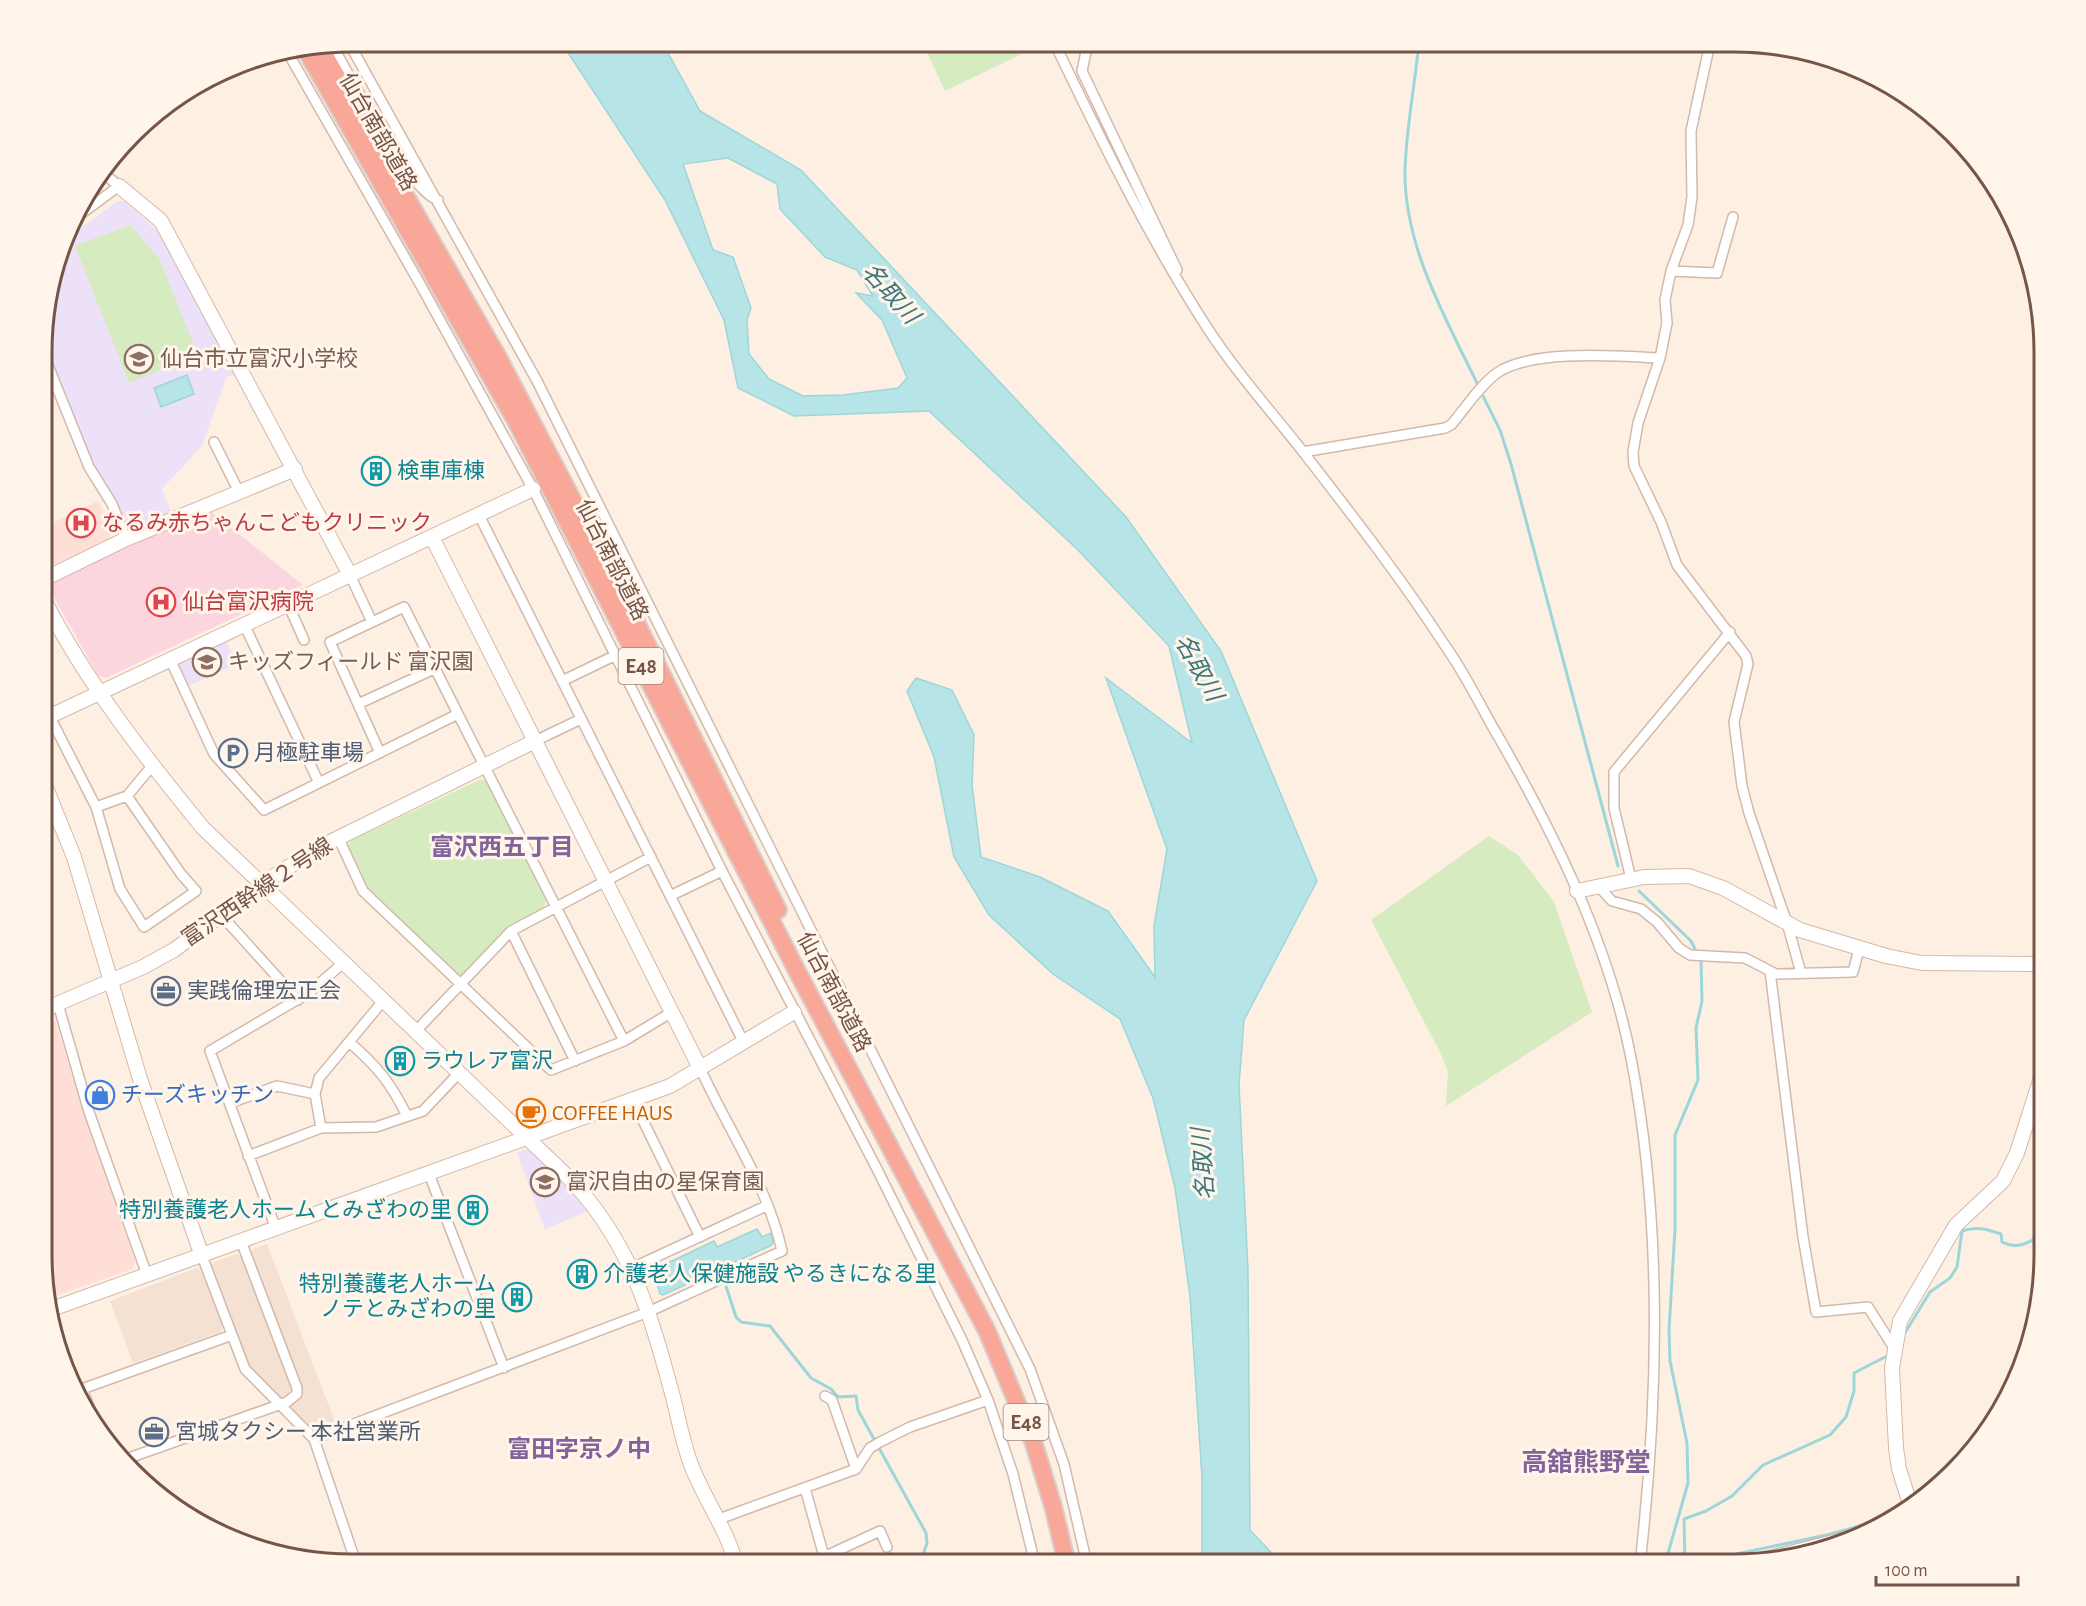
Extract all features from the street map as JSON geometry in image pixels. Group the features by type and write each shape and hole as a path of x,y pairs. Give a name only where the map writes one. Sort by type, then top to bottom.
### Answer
{"highway":[{"name":"仙台南部道路","path":"324,54 530,417 633,616 914,1180 1008,1377 1034,1444 1065,1554"},
{"name":"仙台南部道路","path":"309,56 517,423 797,971 966,1288"}],"street":[{"path":"336,53 389,144 429,197 438,200"},
{"path":"355,53 537,381 1030,1369 1065,1464 1085,1554"},
{"path":"1060,53 1113,160 1184,291 1250,388 1303,452 1446,646 1528,787 1577,891 1608,975 1630,1055 1646,1156 1652,1244 1653,1372 1650,1480 1641,1552"},
{"path":"1086,53 1082,71 1173,257 1184,291"},
{"path":"1708,53 1690,130 1692,197 1688,225 1671,272 1665,300 1667,323 1660,358 1638,423 1633,452 1634,466 1661,522 1677,565 1692,588 1741,647 1748,664 1734,722 1742,786 1749,813 1788,923 1800,974"},
{"path":"292,59 326,111 533,489 722,871 877,1169 962,1340 988,1400 1016,1485 1033,1554"},
{"path":"109,178 161,221 295,469 372,622"},
{"path":"90,207 120,186"},
{"path":"1671,272 1717,273 1733,217"},
{"path":"1303,452 1445,428 1451,425 1495,374 1505,368 1556,356 1660,358"},
{"path":"52,375 89,467 112,504 126,539"},
{"path":"214,442 239,492"},
{"path":"52,575 126,539 295,469"},
{"path":"52,716 533,489"},
{"path":"479,515 672,895 744,1043"},
{"path":"314,1439 648,1312 782,1251 777,1227 741,1148 432,537"},
{"path":"288,603 304,640"},
{"path":"380,753 330,642 404,607 624,1041"},
{"path":"52,614 99,693 152,766 203,828 588,1197 619,1242 633,1268 648,1312 689,1460 719,1519 732,1554"},
{"path":"244,624 319,783"},
{"path":"1631,879 1614,808 1614,772 1730,632"},
{"path":"562,681 616,655"},
{"path":"170,659 214,754 264,810 458,714"},
{"path":"358,704 434,669"},
{"path":"535,741 581,719"},
{"path":"52,727 96,807 120,889 144,927 196,891 181,874 127,796"},
{"name":"富沢西幹線２号線","path":"52,1006 110,982 174,950 262,885 338,837 535,741"},
{"path":"96,807 127,796 152,766"},
{"path":"52,803 74,857 159,1138 245,1369 314,1439 353,1554"},
{"path":"338,837 363,891 551,1070 624,1041 672,1012"},
{"path":"415,1032 511,931 651,857"},
{"path":"672,895 722,871"},
{"path":"1577,891 1631,879 1664,875 1689,876 1723,888 1800,930 1859,949 1922,963 2034,964"},
{"path":"1598,886 1612,901 1641,909 1657,922 1679,948 1690,955 1745,958 1776,974 1800,974 1853,972 1859,949"},
{"path":"222,915 298,1000"},
{"path":"511,931 575,1061"},
{"path":"276,1229 210,1051 298,1000 343,963"},
{"path":"1770,971 1803,1237 1816,1312 1868,1307 1894,1348"},
{"path":"321,1128 315,1094 319,1078 383,1001"},
{"path":"58,1004 89,1112 147,1275"},
{"path":"57,1307 670,1086 794,1012"},
{"path":"349,1042 374,1064 391,1085 407,1116"},
{"path":"248,1156 321,1128 376,1127 423,1111 459,1073"},
{"path":"230,1103 277,1086 315,1094"},
{"path":"1910,1495 1899,1469 1896,1448 1892,1368 1900,1321 1956,1225 2003,1181 2017,1153 2034,1099"},
{"path":"633,1100 700,1237"},
{"path":"429,1174 504,1368"},
{"path":"633,1268 766,1206"},
{"path":"132,1457 294,1398 297,1388 241,1242"},
{"path":"84,1388 232,1335"},
{"path":"825,1396 832,1400 833,1417 856,1469"},
{"path":"719,1519 856,1469 870,1448 880,1442 910,1427 988,1400"},
{"path":"806,1488 823,1553 826,1554"},
{"path":"830,1554 880,1531 886,1547"}],"shaded area":[{"name":"仙台市立富沢小学校","path":"118,201 123,201 161,234 235,376 227,376 202,446 162,489 172,514 133,530 126,527 115,499 95,466 52,363 58,294 68,256 79,230"},
{"path":"98,501 112,530 109,538 52,565 52,523"},
{"name":"仙台富沢病院","path":"209,510 303,585 106,678 98,675 52,594 52,582"},
{"name":"キッズフィールド 富沢園","path":"225,639 237,664 186,687 177,666 179,661"},
{"path":"52,1019 55,1020 87,1124 135,1261 133,1269 56,1296 52,1253"},
{"name":"富沢自由の星保育園","path":"525,1149 533,1152 591,1210 545,1229 517,1153"},
{"path":"267,1244 337,1427 315,1434 288,1407 304,1397 251,1256 253,1249"},
{"path":"237,1254 242,1257 294,1387 291,1395 279,1400 249,1368 211,1269 214,1262"},
{"path":"197,1268 202,1272 223,1327 220,1332 133,1363 110,1301"}],"green space":[{"path":"927,53 1024,53 945,91"},
{"path":"130,225 159,258 198,355 129,383 75,246"},
{"path":"481,779 487,782 546,900 544,907 507,926 461,975 453,974 367,890 347,848 350,841"},
{"path":"1489,836 1518,855 1554,902 1592,1012 1446,1106 1448,1072 1441,1054 1371,920"}],"water":[{"name":"名取川","path":"568,53 668,53 700,111 801,170 1126,517 1221,651 1317,881 1244,1020 1239,1085 1248,1270 1250,1530 1273,1554 1202,1554 1202,1477 1190,1296 1175,1188 1153,1098 1120,1019 1053,974 989,915 954,857 934,757 907,691 916,678 952,690 974,735 972,785 981,857 1040,877 1108,911 1155,977 1154,926 1167,849 1106,678 1192,743 1169,646 1077,549 929,411 794,416 738,388 724,320 665,200","holes":["728,158 777,184 780,209 825,257 857,270 873,296 856,293 882,320 907,378 898,388 843,395 803,396 769,379 749,354 747,320 751,308 733,257 713,250 683,164"]},
{"path":"187,375 194,394 161,407 154,388"},
{"path":"757,1229 762,1237 771,1233 773,1243 770,1246 663,1295 660,1294 653,1270 714,1241 717,1247"}],"waterway":[{"path":"1418,53 1406,155 1406,199 1411,226 1429,280 1477,383"},
{"path":"1483,396 1500,430 1511,464 1618,866"},
{"path":"1639,891 1691,941 1697,953"},
{"path":"1668,1554 1688,1483 1687,1443 1670,1361 1669,1330 1675,1229 1675,1135 1698,1080 1696,1028 1702,1001 1701,960"},
{"path":"1903,1336 1930,1292 1950,1278 1957,1267 1962,1231 1977,1228 1991,1231 2001,1234 2002,1242 2013,1245 2025,1244 2034,1239"},
{"path":"725,1283 736,1317 741,1322 770,1326 811,1378 831,1389 838,1397 856,1396 858,1410 875,1441"},
{"path":"1685,1554 1684,1519 1706,1511 1732,1496 1763,1465 1830,1435 1846,1417 1854,1391 1854,1373 1885,1357"},
{"path":"879,1448 926,1533 927,1543 923,1554"},
{"path":"1737,1554 1860,1526"}],"place":[{"name":"仙台市立富沢小学校","path":"139,359"},
{"name":"検車庫棟","path":"376,471"},
{"name":"なるみ赤ちゃんこどもクリニック","path":"81,523"},
{"name":"仙台富沢病院","path":"161,602"},
{"name":"キッズフィールド 富沢園","path":"207,662"},
{"name":"月極駐車場","path":"233,753"},
{"name":"実践倫理宏正会","path":"166,991"},
{"name":"ラウレア富沢","path":"400,1061"},
{"name":"チーズキッチン","path":"100,1095"},
{"name":"COFFEE HAUS","path":"531,1113"},
{"name":"富沢自由の星保育園","path":"545,1182"},
{"name":"特別養護老人ホーム とみざわの里","path":"473,1210"},
{"name":"介護老人保健施設 やるきになる里","path":"582,1274"},
{"name":"特別養護老人ホーム ノテとみざわの里","path":"517,1297"},
{"name":"宮城タクシー 本社営業所","path":"154,1432"}],"district":[{"name":"富沢西五丁目","path":"502,848"},
{"name":"富田字京ノ中","path":"579,1450"},
{"name":"高舘熊野堂","path":"1586,1463"}]}
